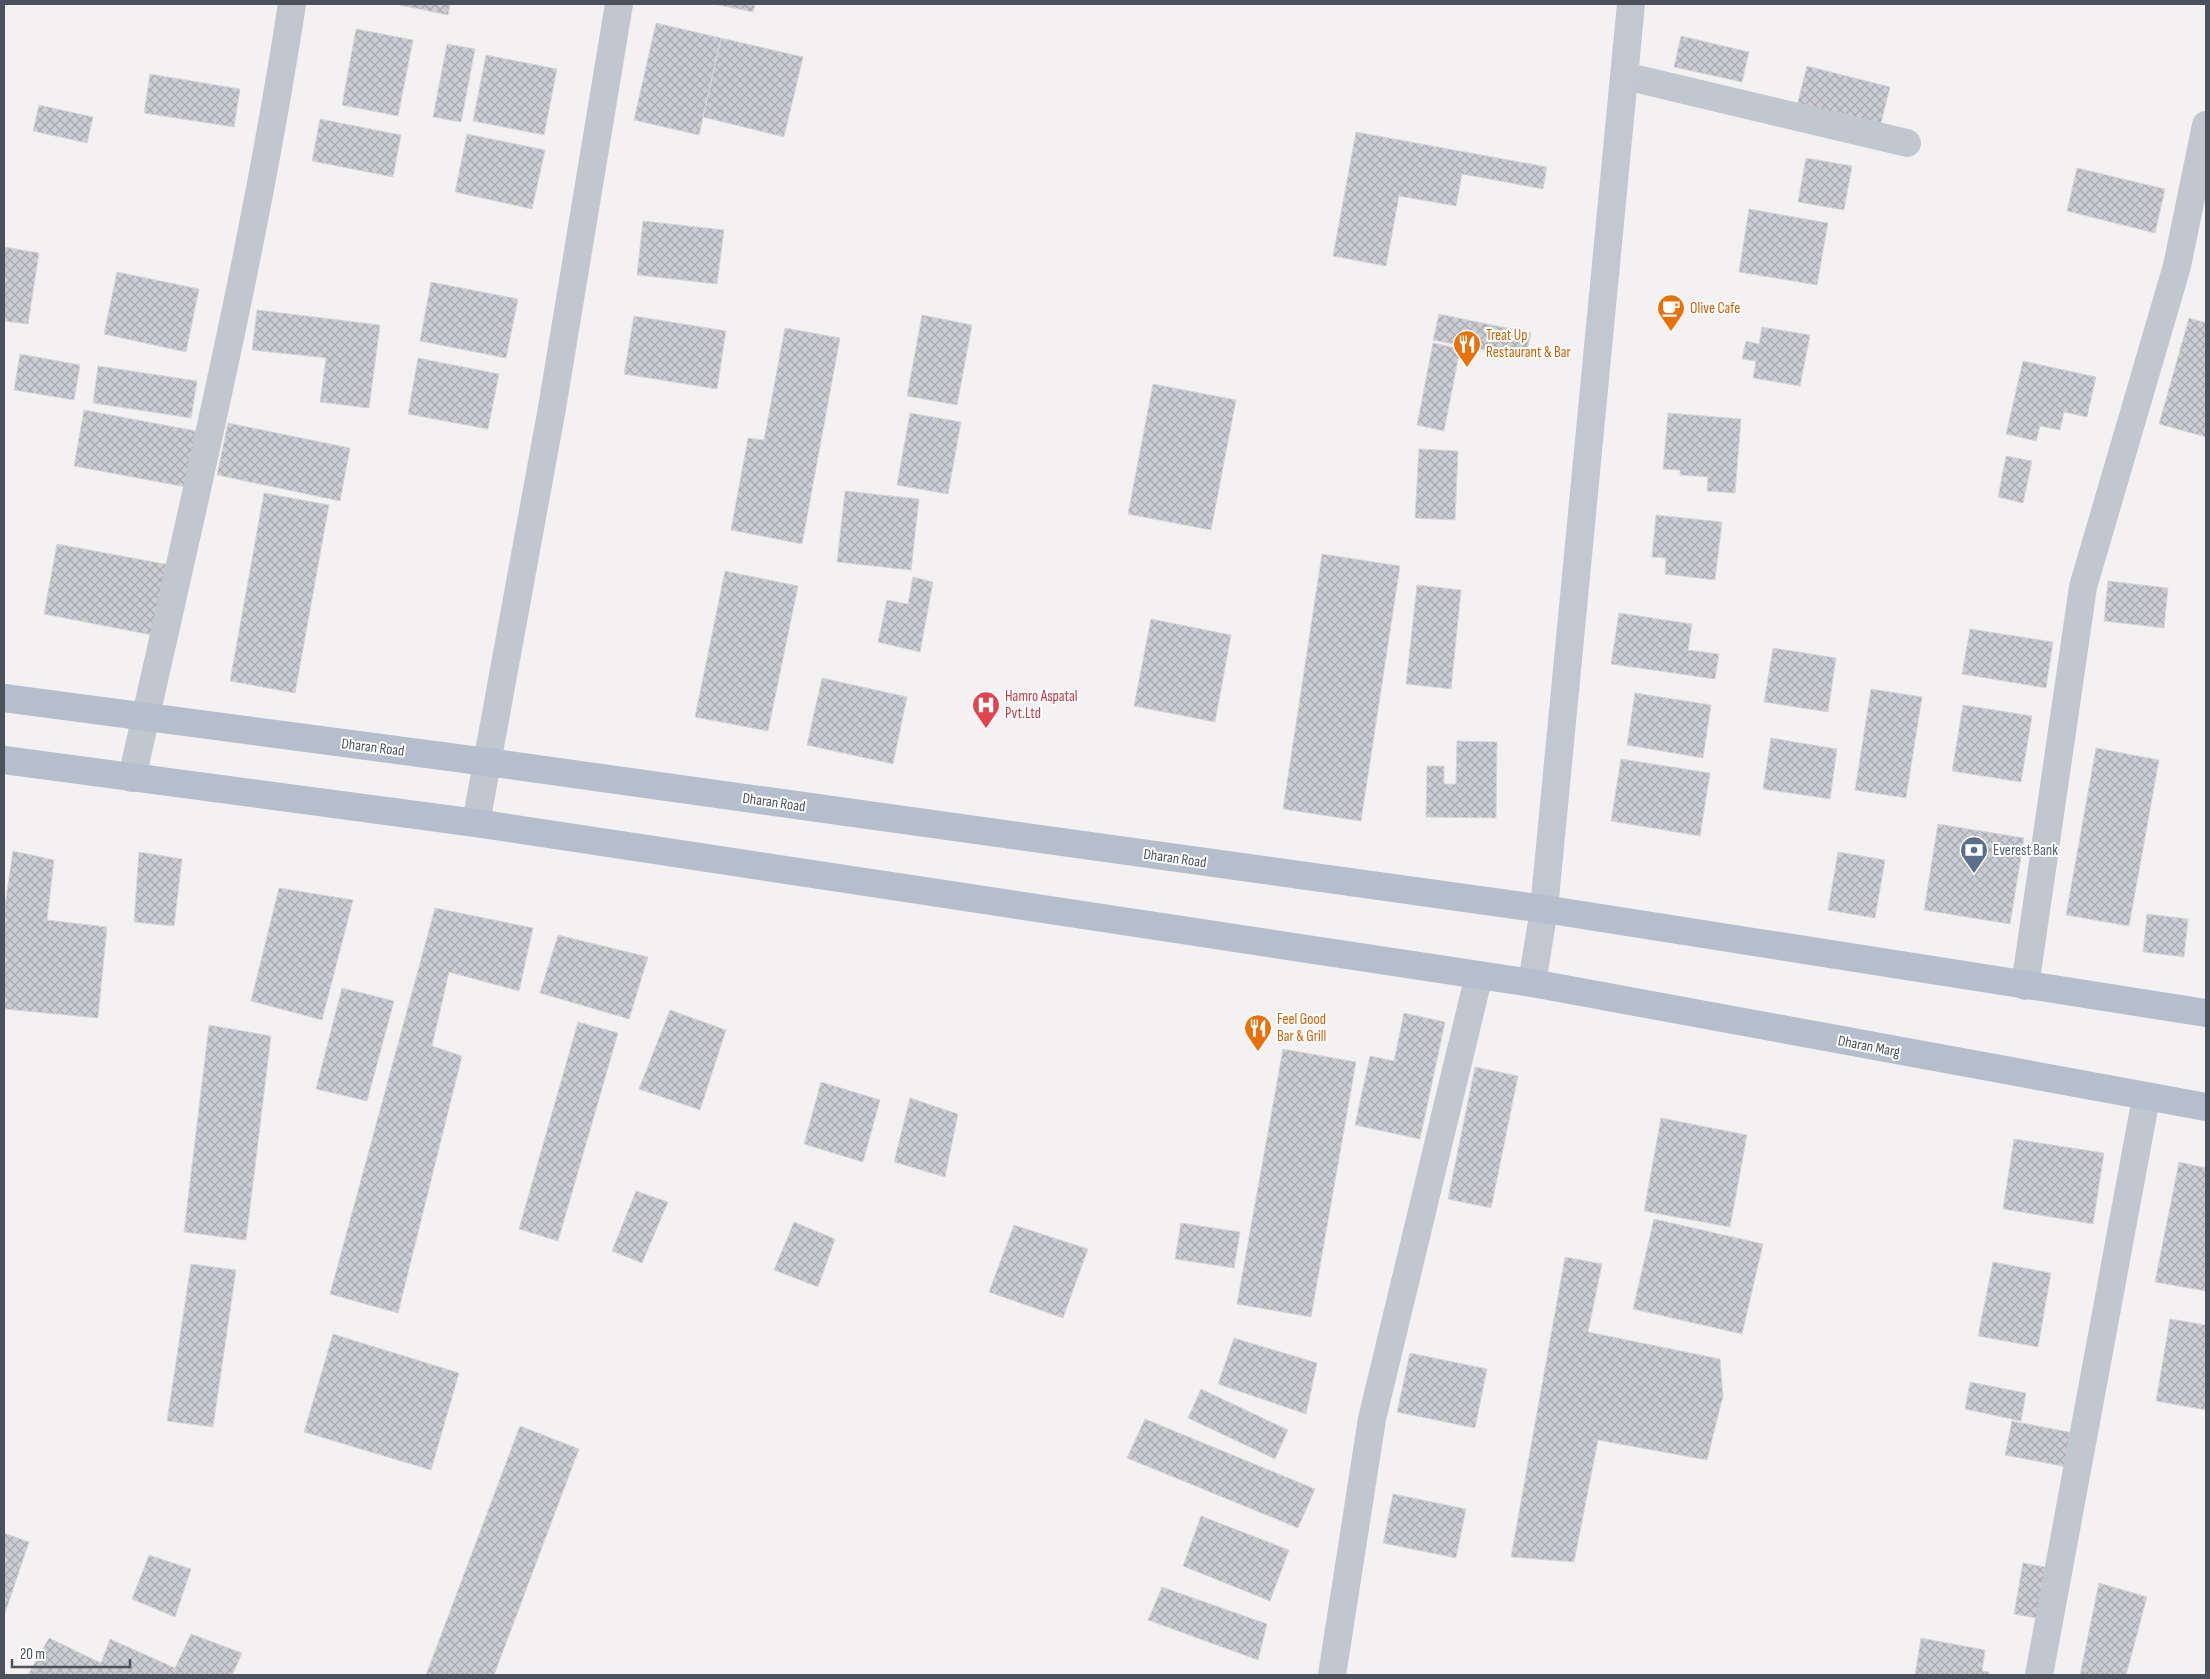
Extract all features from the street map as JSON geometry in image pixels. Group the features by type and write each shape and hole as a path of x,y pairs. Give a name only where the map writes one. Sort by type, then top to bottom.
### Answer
{"main road":[{"path":"4,760 476,823 1532,983 1544,909 1631,4"},
{"name":"Dharan Road","path":"4,698 487,762 1544,909"},
{"path":"1544,909 2206,1013"},
{"name":"Dharan Marg","path":"1532,983 2146,1098 2206,1107"}],"street":[{"path":"132,778 210,430 271,137 292,4"},
{"path":"476,823 552,408 619,4"},
{"path":"1625,76 1908,143"},
{"path":"2025,986 2083,587 2177,266 2206,125"},
{"path":"1332,1675 1372,1419 1480,975"},
{"path":"2039,1675 2146,1098"}],"building":[{"path":"395,4 450,4 448,15"},
{"path":"714,4 755,4 753,12"},
{"path":"656,23 721,38 699,135 634,120"},
{"path":"356,29 413,40 398,116 342,105"},
{"path":"1681,36 1749,52 1742,82 1674,67"},
{"path":"721,38 803,57 784,137 703,117"},
{"path":"447,44 475,49 461,122 433,117"},
{"path":"486,55 557,69 544,135 473,121"},
{"path":"1807,66 1890,87 1880,127 1797,106"},
{"path":"150,74 240,89 234,127 144,113"},
{"path":"39,105 93,117 87,143 33,131"},
{"path":"320,119 401,135 393,177 312,161"},
{"path":"1356,132 1547,167 1543,189 1462,174 1456,206 1399,196 1386,266 1333,256"},
{"path":"467,134 545,150 532,209 455,192"},
{"path":"1806,158 1852,166 1844,210 1798,202"},
{"path":"2077,168 2165,189 2155,233 2067,211"},
{"path":"1749,209 1828,223 1817,285 1739,272"},
{"path":"643,221 724,230 717,284 637,275"},
{"path":"4,247 39,253 28,324 4,321"},
{"path":"117,272 199,289 186,352 104,334"},
{"path":"431,282 518,299 506,358 420,341"},
{"path":"257,310 380,325 369,408 320,402 326,358 252,350"},
{"path":"1439,314 1531,333 1525,358 1433,340"},
{"path":"922,315 972,325 957,405 907,396"},
{"path":"634,316 726,331 717,389 624,374"},
{"path":"2189,318 2206,323 2206,437 2159,424"},
{"path":"1762,327 1810,335 1800,386 1753,378 1756,361 1742,359 1746,341 1759,344"},
{"path":"785,328 840,338 802,544 731,530 748,438 764,440"},
{"path":"1433,343 1460,349 1444,431 1417,425"},
{"path":"20,354 80,365 74,400 14,390"},
{"path":"418,358 499,374 488,429 408,414"},
{"path":"2023,361 2096,377 2087,417 2064,412 2060,430 2040,426 2036,441 2006,434"},
{"path":"98,366 197,381 191,418 93,403"},
{"path":"1153,384 1236,400 1211,530 1128,514"},
{"path":"84,410 196,431 186,487 74,466"},
{"path":"910,413 961,422 948,494 897,485"},
{"path":"1668,413 1741,419 1735,493 1707,491 1708,477 1680,475 1680,470 1663,469"},
{"path":"228,423 350,448 340,501 217,475"},
{"path":"1419,449 1458,451 1455,520 1415,518"},
{"path":"2006,456 2032,461 2023,503 1998,497"},
{"path":"845,491 919,499 911,570 837,562"},
{"path":"264,493 329,505 295,693 230,681"},
{"path":"1656,515 1722,522 1715,580 1665,574 1666,558 1652,557"},
{"path":"57,544 170,565 157,636 44,614"},
{"path":"1322,554 1400,566 1361,821 1283,809"},
{"path":"725,571 798,586 768,731 695,717"},
{"path":"913,577 933,582 920,652 878,642 887,600 908,604"},
{"path":"2108,581 2168,588 2164,628 2104,621"},
{"path":"1417,585 1461,590 1451,689 1406,684"},
{"path":"1619,613 1692,624 1688,650 1719,654 1715,679 1611,664"},
{"path":"1151,619 1231,635 1215,722 1134,706"},
{"path":"1970,629 2053,642 2046,688 1962,674"},
{"path":"1773,648 1836,658 1828,712 1764,702"},
{"path":"822,678 907,697 893,764 807,745"},
{"path":"1871,689 1922,697 1906,798 1855,790"},
{"path":"1635,693 1711,705 1703,758 1627,745"},
{"path":"1963,705 2032,716 2021,782 1952,771"},
{"path":"1771,738 1837,749 1830,799 1763,789"},
{"path":"1457,741 1497,742 1496,818 1426,817 1427,766 1444,766 1444,784 1456,784"},
{"path":"2096,748 2159,760 2129,926 2066,915"},
{"path":"1621,759 1710,773 1700,836 1611,821"},
{"name":"Everest Bank","path":"1938,824 2024,838 2010,924 1924,910"},
{"path":"13,851 54,860 47,920 107,927 98,1018 4,1009 4,912"},
{"path":"139,852 182,859 174,926 134,922"},
{"path":"1838,852 1885,860 1875,918 1828,910"},
{"path":"279,888 353,900 322,1020 251,1001"},
{"path":"435,908 533,928 519,991 449,972 432,1046 462,1056 398,1313 330,1294"},
{"path":"2147,914 2188,919 2184,957 2143,952"},
{"path":"558,935 648,957 629,1019 540,993"},
{"path":"342,988 394,1001 367,1101 316,1089"},
{"path":"670,1010 726,1030 700,1110 639,1089"},
{"path":"1404,1013 1445,1022 1420,1139 1355,1125 1370,1056 1394,1061"},
{"path":"578,1022 618,1033 558,1241 519,1229"},
{"path":"209,1025 271,1036 246,1240 184,1232"},
{"path":"1283,1049 1356,1062 1311,1317 1237,1304"},
{"path":"1475,1067 1518,1076 1491,1208 1448,1199"},
{"path":"821,1082 880,1100 863,1162 804,1144"},
{"path":"910,1098 958,1114 945,1177 894,1162"},
{"path":"1661,1118 1747,1135 1730,1227 1644,1211"},
{"path":"2014,1139 2104,1153 2093,1224 2003,1209"},
{"path":"2179,1162 2206,1168 2206,1291 2155,1282"},
{"path":"636,1191 668,1202 642,1263 612,1251"},
{"path":"1654,1219 1763,1244 1742,1334 1633,1309"},
{"path":"794,1222 835,1239 818,1287 774,1270"},
{"path":"1181,1223 1240,1232 1234,1268 1175,1259"},
{"path":"1014,1225 1088,1249 1063,1318 989,1292"},
{"path":"1565,1257 1602,1264 1588,1332 1720,1359 1723,1396 1707,1460 1598,1440 1574,1562 1511,1557"},
{"path":"1993,1262 2051,1273 2038,1347 1978,1336"},
{"path":"191,1264 236,1270 213,1427 167,1421"},
{"path":"2170,1319 2206,1325 2206,1410 2156,1401"},
{"path":"333,1334 459,1373 431,1470 304,1432"},
{"path":"1234,1338 1317,1363 1306,1414 1218,1384"},
{"path":"1410,1353 1487,1369 1475,1428 1397,1412"},
{"path":"1970,1382 2026,1393 2021,1421 1965,1409"},
{"path":"1201,1389 1288,1430 1275,1459 1188,1418"},
{"path":"1145,1419 1315,1489 1298,1528 1127,1458"},
{"path":"2012,1421 2079,1434 2072,1468 2005,1455"},
{"path":"520,1426 579,1449 494,1675 426,1675"},
{"path":"1393,1494 1466,1509 1456,1558 1383,1543"},
{"path":"1201,1516 1289,1550 1270,1601 1183,1566"},
{"path":"4,1533 29,1542 4,1616"},
{"path":"149,1555 191,1569 175,1617 132,1599"},
{"path":"2023,1563 2051,1568 2041,1619 2014,1614"},
{"path":"2099,1583 2147,1597 2126,1675 2080,1675"},
{"path":"1162,1587 1267,1624 1258,1660 1148,1620"},
{"path":"191,1634 242,1653 232,1675 28,1675 49,1638 101,1663 110,1639 175,1668"},
{"path":"1921,1638 1985,1650 1982,1671 1989,1672 1989,1675 1915,1675"}],"place":[{"name":"Olive Cafe","path":"1671,332"},
{"name":"Treat Up Restaurant & Bar","path":"1467,368"},
{"name":"Hamro Aspatal Pvt.Ltd","path":"986,729"},
{"name":"Everest Bank","path":"1974,874"},
{"name":"Feel Good Bar & Grill","path":"1258,1052"}]}
